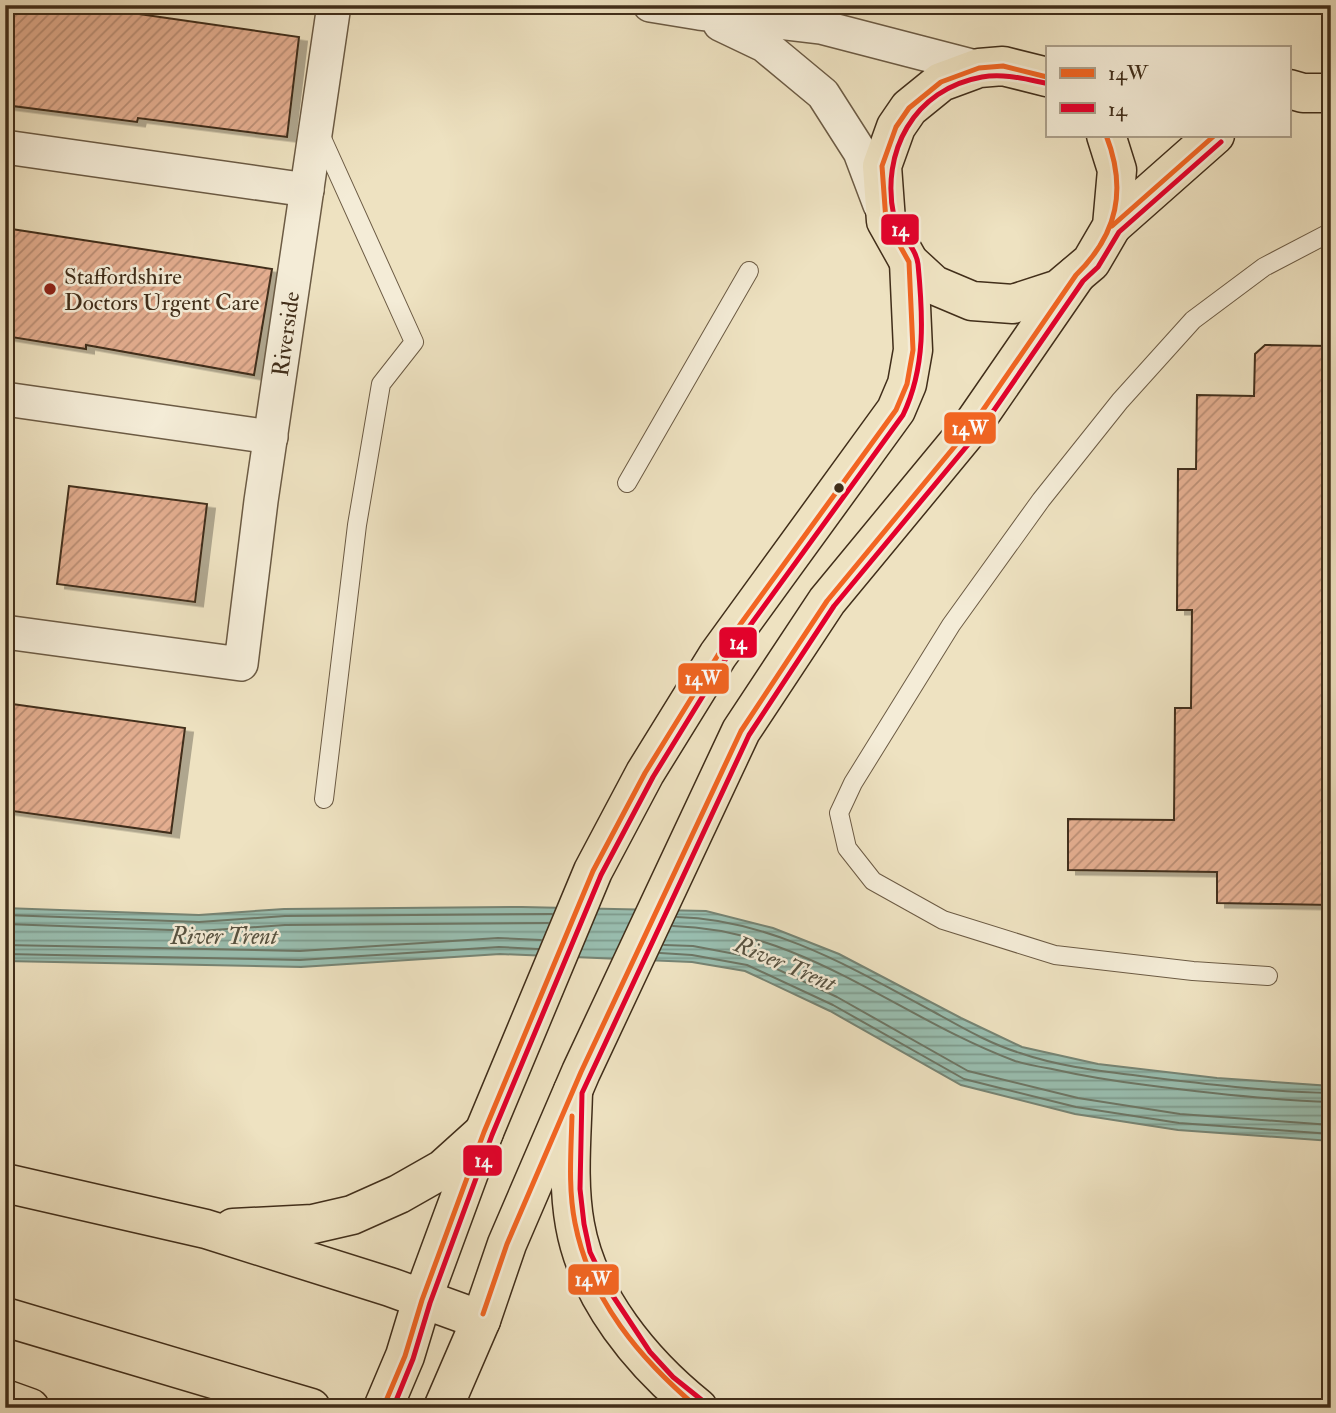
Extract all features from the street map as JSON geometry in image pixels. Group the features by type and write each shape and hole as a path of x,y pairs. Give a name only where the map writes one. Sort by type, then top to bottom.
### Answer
{"main road":[{"path":"1046,75 1003,66 979,68 941,82 909,108 896,127 882,166 886,221 909,262 934,285 972,301 1013,304 1059,289 1091,262 1112,226 1213,136"},
{"path":"1106,136 1117,170 1112,226"},
{"path":"383,1408 405,1356 422,1300 484,1132 593,871 645,773 718,655 896,410 907,384 913,350 909,262"},
{"path":"450,1392 481,1320 507,1244 577,1082 741,731 827,601 974,423 1076,275"},
{"path":"577,1082 571,1189 582,1255 619,1325 643,1357 667,1383 698,1408"},
{"path":"206,1229 313,1224 352,1215 399,1194 443,1169 484,1132"},
{"path":"5,1183 206,1229 390,1287 481,1320"},
{"path":"5,1317 311,1408"},
{"path":"5,1399 30,1408"}],"street":[{"name":"Riverside","path":"5,632 241,664 271,436 334,5"},
{"path":"650,5 821,26 979,68"},
{"path":"699,13 764,45 823,94 860,152 886,221"},
{"path":"5,147 307,190"},
{"path":"5,399 271,436"}],"lane":[{"path":"316,127 414,342 382,384 357,525 324,799"},
{"path":"1268,976 1193,971 1055,955 943,920 873,881 847,848 839,813 860,771 951,625 1041,500 1120,401 1193,320 1264,267 1331,232"},
{"path":"627,483 749,271"}],"water":[{"name":"River Trent","path":"522,907 706,911 773,928 839,954 1022,1047 1098,1064 1217,1078 1331,1086 1331,1141 1178,1130 1075,1114 961,1085 830,1011 745,971 692,962 500,954 301,967 5,961 5,908 199,915 284,909"}],"building":[{"path":"5,5 76,5 299,37 287,137 5,105"},
{"path":"5,228 272,269 254,375 86,345 86,349 5,336"},
{"path":"1265,345 1331,346 1331,905 1217,903 1217,872 1068,870 1068,819 1174,820 1175,708 1191,708 1192,610 1177,610 1178,469 1196,469 1197,395 1254,396 1255,354"},
{"path":"69,486 207,504 195,602 57,584"},
{"path":"5,703 185,728 171,833 5,810"}],"transit line":[{"name":"14W","path":"383,1408 405,1356 422,1300 484,1132 593,871 645,773 718,655 896,410 907,384 913,350 909,262 886,221 882,166 896,127 909,108 941,82 979,68 1003,66 1046,77"},
{"name":"14","path":"393,1408 492,1135 601,875 653,777 725,660 903,415 916,378 921,341 917,258 896,223 891,193 892,169 907,127 921,109 958,84 982,77 998,76 1045,83"},
{"name":"14W","path":"483,1314 507,1244 581,1072 741,731 827,601 974,423 1101,243 1115,210 1117,192 1116,174 1106,136"},
{"name":"14W","path":"1112,226 1214,136"},
{"name":"14","path":"703,1401 673,1377 650,1352 607,1287 590,1252 580,1189 582,1093 749,735 834,606 981,429 1083,281 1098,267 1119,232 1221,142"},
{"name":"14W","path":"572,1116 571,1197 582,1251 592,1278 620,1326 656,1369 698,1408"}],"place":[{"name":"Staffordshire Doctors Urgent Care","path":"50,289"}]}
